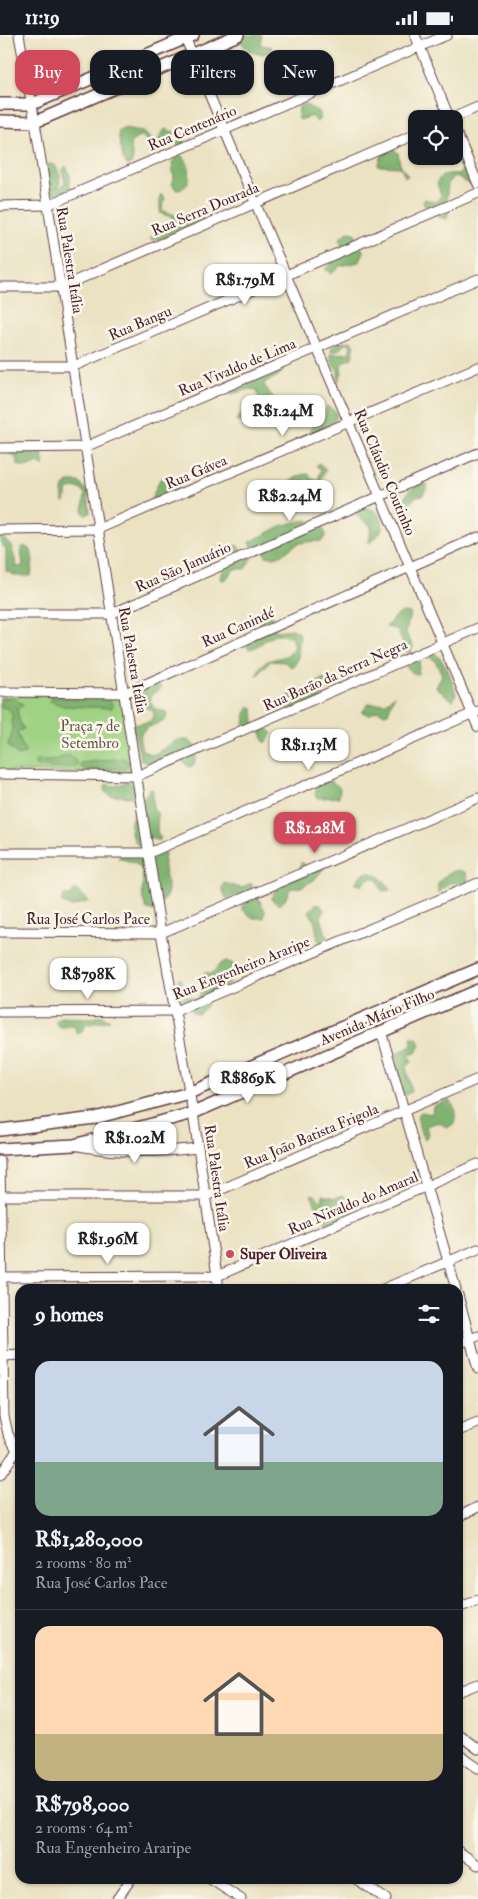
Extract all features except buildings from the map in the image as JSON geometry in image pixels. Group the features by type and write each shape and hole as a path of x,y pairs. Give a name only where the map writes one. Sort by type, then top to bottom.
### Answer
{"main road":[{"path":"202,50 238,35"},
{"path":"0,104 32,104 187,36"},
{"path":"0,121 35,122 171,63"},
{"name":"Avenida Mário Filho","path":"0,1130 95,1118 189,1093 478,969"},
{"name":"Avenida Mário Filho","path":"0,1149 74,1145 193,1113 478,990"}],"street":[{"name":"Rua Palestra Itália","path":"19,35 35,122 74,366 111,614 126,693 161,933 193,1113 218,1284"},
{"path":"415,35 446,110"},
{"name":"Rua Centenário","path":"0,206 48,205 446,35"},
{"name":"Rua Cláudio Coutinho","path":"187,36 191,50"},
{"name":"Rua Cláudio Coutinho","path":"209,95 442,643 475,712 478,727"},
{"path":"463,113 478,107"},
{"name":"Rua Serra Dourada","path":"0,287 61,287 408,136"},
{"path":"463,148 478,184"},
{"name":"Rua Bangu","path":"0,366 74,366 478,193"},
{"name":"Rua Vivaldo de Lima","path":"0,448 85,447 478,279"},
{"name":"Rua Gávea","path":"0,530 98,529 478,367"},
{"name":"Rua São Januário","path":"0,614 111,614 478,453"},
{"name":"Rua Canindé","path":"0,692 126,693 410,565 478,537"},
{"name":"Rua Barão da Serra Negra","path":"0,774 137,776 478,627"},
{"path":"0,853 149,853 475,712"},
{"name":"Rua José Carlos Pace","path":"0,932 161,933 478,798"},
{"name":"Rua Engenheiro Araripe","path":"0,1013 176,1011 478,883"},
{"path":"381,1031 455,1284"},
{"name":"Rua João Batista Frigola","path":"0,1196 206,1196 478,1079"},
{"path":"74,1145 102,1151 125,1152 198,1148"},
{"path":"0,1161 4,1417 8,1434 15,1444"},
{"name":"Rua Nivaldo do Amaral","path":"1,1277 217,1276 478,1164"},
{"path":"394,1284 478,1249"},
{"path":"463,1308 474,1337 478,1369"},
{"path":"4,1355 15,1355"},
{"path":"463,1429 478,1423"},
{"path":"0,1475 15,1454"},
{"path":"463,1514 478,1507"},
{"path":"463,1606 478,1600"},
{"path":"463,1690 478,1684"},
{"path":"463,1738 478,1749"},
{"path":"463,1758 478,1768"},
{"path":"463,1854 478,1865"},
{"path":"117,1899 128,1884"},
{"path":"218,1884 241,1899"},
{"path":"364,1884 386,1899"}],"green space":[{"path":"243,35 262,35 260,45 271,46 272,49 264,50 263,54 254,53 254,50 249,50 245,47 240,39"},
{"path":"304,104 319,112 320,119 317,122 312,116 300,120 298,118 299,107"},
{"path":"122,128 143,131 150,139 148,142 141,135 130,143 133,158 131,165 127,165 123,159 118,133"},
{"path":"165,129 186,136 185,146 180,147 175,141 170,142 161,153 157,152 159,138"},
{"path":"393,148 398,153 400,164 408,176 405,177 401,167 378,166 383,152"},
{"path":"463,151 465,154 466,172 472,186 459,178 452,177 448,184 446,201 440,204 449,209 447,219 444,219 424,205 423,202 425,199 435,202 441,196 437,183 443,175 459,174 462,171 459,165 463,165"},
{"path":"178,154 187,161 190,173 189,179 183,188 177,190 172,185 174,178 172,163"},
{"path":"48,164 55,165 60,175 59,187 62,187 65,181 62,171 66,166 70,176 70,191 60,196 50,191 46,167"},
{"path":"160,195 163,195 165,198 162,208 164,211 189,220 200,216 204,219 194,226 162,239 150,239 154,234 175,228 177,225 171,217 160,213"},
{"path":"348,232 355,233 358,243 364,252 359,262 340,266 331,274 325,269 343,255 340,238"},
{"path":"350,341 355,345 352,358 345,361 341,366 342,373 338,382 338,370 333,365 330,354 349,353 351,346 349,342 339,350 331,351 332,347 338,343"},
{"path":"282,366 284,367 283,370 279,375 265,382 264,385 273,397 272,403 265,414 254,421 235,421 241,415 261,407 257,390 250,389 232,394 229,392 231,389 255,381"},
{"path":"327,406 336,412 336,419 311,437 308,434 311,428 325,416"},
{"path":"17,450 24,453 42,451 44,467 38,463 25,467 17,464 16,457 7,452"},
{"path":"319,463 326,469 318,485 312,487 310,480 307,479 296,488 289,484 300,475 306,474 318,480 321,469 316,466"},
{"path":"180,476 185,479 180,487 173,491 166,490 158,501 152,501 160,479 167,477 173,480"},
{"path":"68,482 79,482 88,492 90,513 85,515 83,512 85,493 78,488 68,489 65,502 63,501 62,490"},
{"path":"421,483 428,485 423,495 416,496 405,509 398,510 409,491"},
{"path":"367,508 379,514 383,524 379,534 369,543 371,526 355,514 360,509"},
{"path":"306,520 323,528 326,535 322,541 297,544 281,555 272,557 266,556 264,550 253,548 250,542 283,525"},
{"path":"0,534 11,545 17,567 23,566 21,548 24,546 31,550 33,561 31,576 16,576 6,571 6,549 0,542"},
{"path":"237,545 244,554 255,551 256,555 245,569 234,569 223,580 220,578 229,558 227,552"},
{"path":"403,612 410,613 406,633 413,646 411,653 407,653 397,629 386,627 394,617"},
{"path":"263,613 273,616 275,631 293,629 300,634 298,659 294,666 291,667 285,662 270,661 257,676 264,663 269,661 286,656 294,647 291,637 283,635 272,637 254,648 249,649 246,646 260,629 259,615"},
{"path":"427,649 439,657 446,667 456,694 453,701 436,687 442,675 435,660 428,657 420,659 418,674 414,674 406,667 409,660"},
{"path":"323,679 328,683 316,708 285,708 288,697 291,694 310,688"},
{"path":"157,682 161,688 151,695 150,702 156,709 167,712 166,719 146,729 140,736 143,751 153,755 177,740 188,740 194,745 196,751 196,759 193,766 189,767 181,760 155,767 141,760 132,725 149,722 154,716 154,712 138,702 137,695 139,687"},
{"path":"94,695 108,699 112,704 112,708 63,706 50,701 52,697 78,699"},
{"name":"Praça 7 de Setembro","path":"123,695 134,774 0,771 0,696"},
{"path":"394,695 388,713 384,714 378,710 369,715 362,712 368,704 386,703"},
{"path":"12,697 24,705 17,709 20,723 24,729 17,732 25,753 18,756 8,746 12,733 12,714 6,708 0,707 0,699"},
{"path":"249,707 253,708 254,724 265,725 272,733 267,742 264,742 261,732 244,727 245,713"},
{"path":"69,755 77,762 77,766 56,768 35,764 36,761 51,761"},
{"path":"123,758 130,762 125,769 86,770 80,766 81,763"},
{"path":"329,779 340,788 339,797 318,798 315,796 317,785"},
{"path":"129,781 135,787 137,795 134,797 111,796 104,791 106,784 115,786"},
{"path":"150,788 153,790 153,809 158,814 157,832 161,839 158,841 148,837 145,847 141,848 131,833 131,820"},
{"path":"163,850 165,853 164,867 168,892 164,900 154,911 147,909 143,901 142,871 130,861 118,859 120,855"},
{"path":"301,862 310,867 324,868 314,880 301,887 290,889 285,900 279,905 271,899 276,889 299,872"},
{"path":"459,870 466,873 468,881 466,884 452,882 438,893 438,883 448,873"},
{"path":"368,872 379,876 389,886 390,890 382,891 377,878 369,878 361,886 355,883 361,875"},
{"path":"224,883 241,888 251,883 265,911 264,918 253,918 242,909 242,905 250,898 245,894 226,898 222,890"},
{"path":"75,889 89,901 71,907 61,902 64,895 71,896"},
{"path":"316,904 321,905 324,910 321,917 327,938 321,943 318,940 315,922 309,911"},
{"path":"225,961 232,963 236,969 234,974 228,975 231,981 225,987 208,992 207,1005 199,1014 193,1013 177,997 178,979 181,978 185,995 197,1000 205,985 203,975 205,973 213,973"},
{"path":"100,1015 110,1020 86,1025 80,1034 77,1033 74,1026 60,1027 55,1022 61,1017 94,1018"},
{"path":"411,1038 417,1038 420,1045 416,1053 409,1055 412,1062 406,1067 412,1092 405,1095 402,1093 398,1080 397,1053 412,1046"},
{"path":"450,1100 456,1111 454,1124 447,1128 439,1122 426,1126 428,1134 425,1140 421,1134 417,1116 421,1112 432,1114 433,1106"},
{"path":"314,1194 321,1201 323,1200 322,1195 335,1198 343,1195 354,1204 354,1214 329,1223 325,1222 323,1213 320,1214 311,1195"}],"place":[{"name":"Super Oliveira","path":"230,1254"}]}
